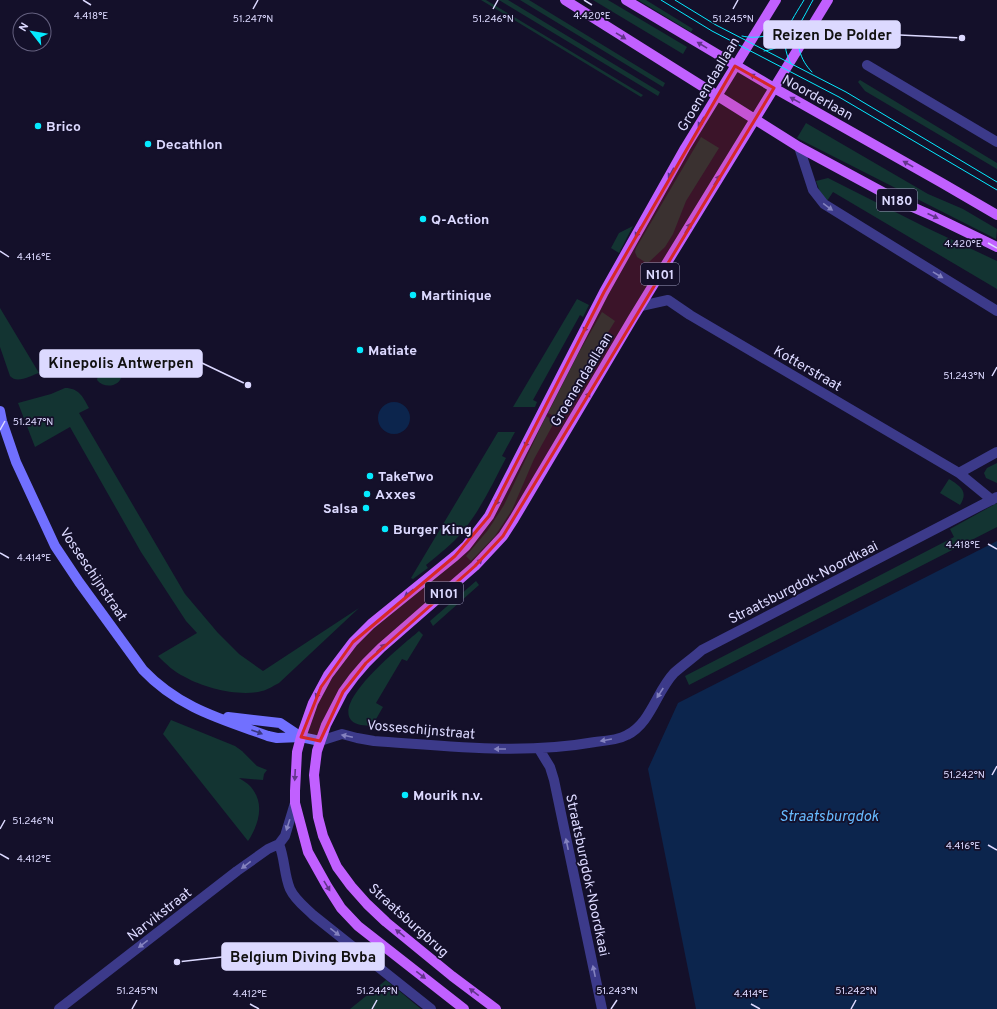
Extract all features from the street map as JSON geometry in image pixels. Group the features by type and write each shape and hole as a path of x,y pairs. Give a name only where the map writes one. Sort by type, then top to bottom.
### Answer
{"main road":[{"name":"N180","path":"565,0 799,147 899,201 997,247"},
{"name":"Noorderlaan","path":"626,0 736,66 997,215"},
{"name":"Groenendaallaan","path":"301,737 307,717 320,687 338,660 353,642 371,624 461,551 489,516 604,292 685,148 776,0"},
{"name":"Groenendaallaan","path":"320,741 332,712 343,692 366,662 475,566 503,536 525,502 679,242 828,0"},
{"name":"N101","path":"301,737 295,774 295,803 308,852 338,902 358,926 464,1009"},
{"name":"Straatsburgbrug","path":"320,741 315,761 314,786 318,817 323,836 337,867 366,904 386,922 452,976 496,1009"}],"street":[{"path":"867,65 997,142"},
{"path":"799,147 812,190 824,204 997,311"},
{"name":"Kotterstraat","path":"641,306 668,300 690,315 959,473"},
{"name":"Vosseschijnstraat","path":"0,411 16,462 36,507 55,546 79,582 154,682 178,699 212,716 277,738 301,737 320,741 342,734 357,738 382,741 488,749 540,749 588,744 627,736 641,726 648,713"},
{"path":"959,473 997,452"},
{"name":"Straatsburgdok-Noordkaai","path":"648,713 660,692 674,674 702,650 994,498 959,473"},
{"name":"Vosseschijnstraat","path":"212,716 280,723 301,737"},
{"name":"Straatsburgdok-Noordkaai","path":"540,749 550,767 554,780 602,1009"},
{"path":"295,803 285,836 279,844 290,890 297,900 313,915 431,1009"},
{"name":"Narvikstraat","path":"59,1009 262,852 279,844"}],"highlighted area":[{"path":"735,66 774,88 503,536 475,566 366,663 343,692 320,741 301,737 321,687 353,642 455,556 489,516 604,292"}],"green space":[{"path":"481,0 486,0 643,95 641,97"},
{"path":"499,0 508,0 660,92 658,96"},
{"path":"520,0 529,0 665,83 663,87"},
{"path":"593,0 608,0 687,47 683,54"},
{"path":"638,0 646,0 693,29 691,32"},
{"path":"860,80 997,163 997,169 865,91 858,82"},
{"path":"806,123 928,194 963,209 997,229 996,239 797,138"},
{"path":"701,137 719,148 686,201 673,234 665,247 649,262 645,262 637,257 635,252 636,248"},
{"path":"828,178 925,227 997,261 997,289 833,192 827,201 821,195 816,181"},
{"path":"633,226 619,253 611,248 619,233"},
{"path":"577,299 589,305 583,317 580,315 533,400 537,402 535,407 513,407"},
{"path":"0,308 39,373 20,379 10,376 0,347"},
{"path":"602,312 615,321 556,417 548,413 577,356"},
{"path":"112,367 121,373 121,379 115,384 107,386 100,383 97,380 98,375 105,368"},
{"path":"65,388 70,388 77,391 85,400 89,408 79,413 185,594 218,633 239,654 263,671 359,608 279,683 269,689 253,693 243,693 212,688 181,675 167,665 158,656 197,633 186,621 141,552 70,427 35,447 18,403 51,394"},
{"path":"546,416 555,421 534,459 512,510 495,536 471,561 466,556 488,530 504,505"},
{"path":"498,432 515,432 502,456 506,458 481,505 459,536 426,565 428,568 413,579 411,578"},
{"path":"997,463 997,483 986,478 984,473 987,468"},
{"path":"949,479 962,489 964,496 960,505 940,493"},
{"path":"997,503 997,527 689,685 685,676 954,537 950,529"},
{"path":"476,581 479,585 433,626 430,621"},
{"path":"419,631 423,635 407,661 402,659 376,703 383,707 372,726 361,725 353,722 348,711 352,699 361,686 373,672"},
{"path":"171,720 235,746 257,766 267,770 264,774 263,780 239,778 248,784 254,792 258,799 259,806 258,820 248,841 163,734"},
{"path":"386,980 421,1009 350,1009"}],"water":[{"path":"394,402 405,407 410,418 405,429 394,434 383,429 378,418 383,407"},
{"name":"Straatsburgdok","path":"997,541 997,1009 696,1009 648,769 678,703"}],"tram line":[{"path":"661,0 712,31 839,97 997,190"},
{"path":"675,0 716,25 846,92 997,182"},
{"path":"791,64 785,46 787,30 804,0"},
{"path":"764,51 773,49 788,39 799,25 813,0"},
{"path":"742,36 761,37 779,30 789,22"},
{"path":"800,26 798,45 804,62 812,72"}],"place":[{"name":"Reizen De Polder","path":"962,38"},
{"name":"Brico","path":"38,126"},
{"name":"Decathlon","path":"148,144"},
{"name":"Q-Action","path":"423,219"},
{"name":"Martinique","path":"413,295"},
{"name":"Matiate","path":"360,350"},
{"name":"Kinepolis Antwerpen","path":"248,385"},
{"name":"TakeTwo","path":"370,476"},
{"name":"Axxes","path":"367,494"},
{"name":"Salsa","path":"366,508"},
{"name":"Burger King","path":"385,529"},
{"name":"Mourik n.v.","path":"405,795"},
{"name":"Belgium Diving Bvba","path":"177,962"}]}
